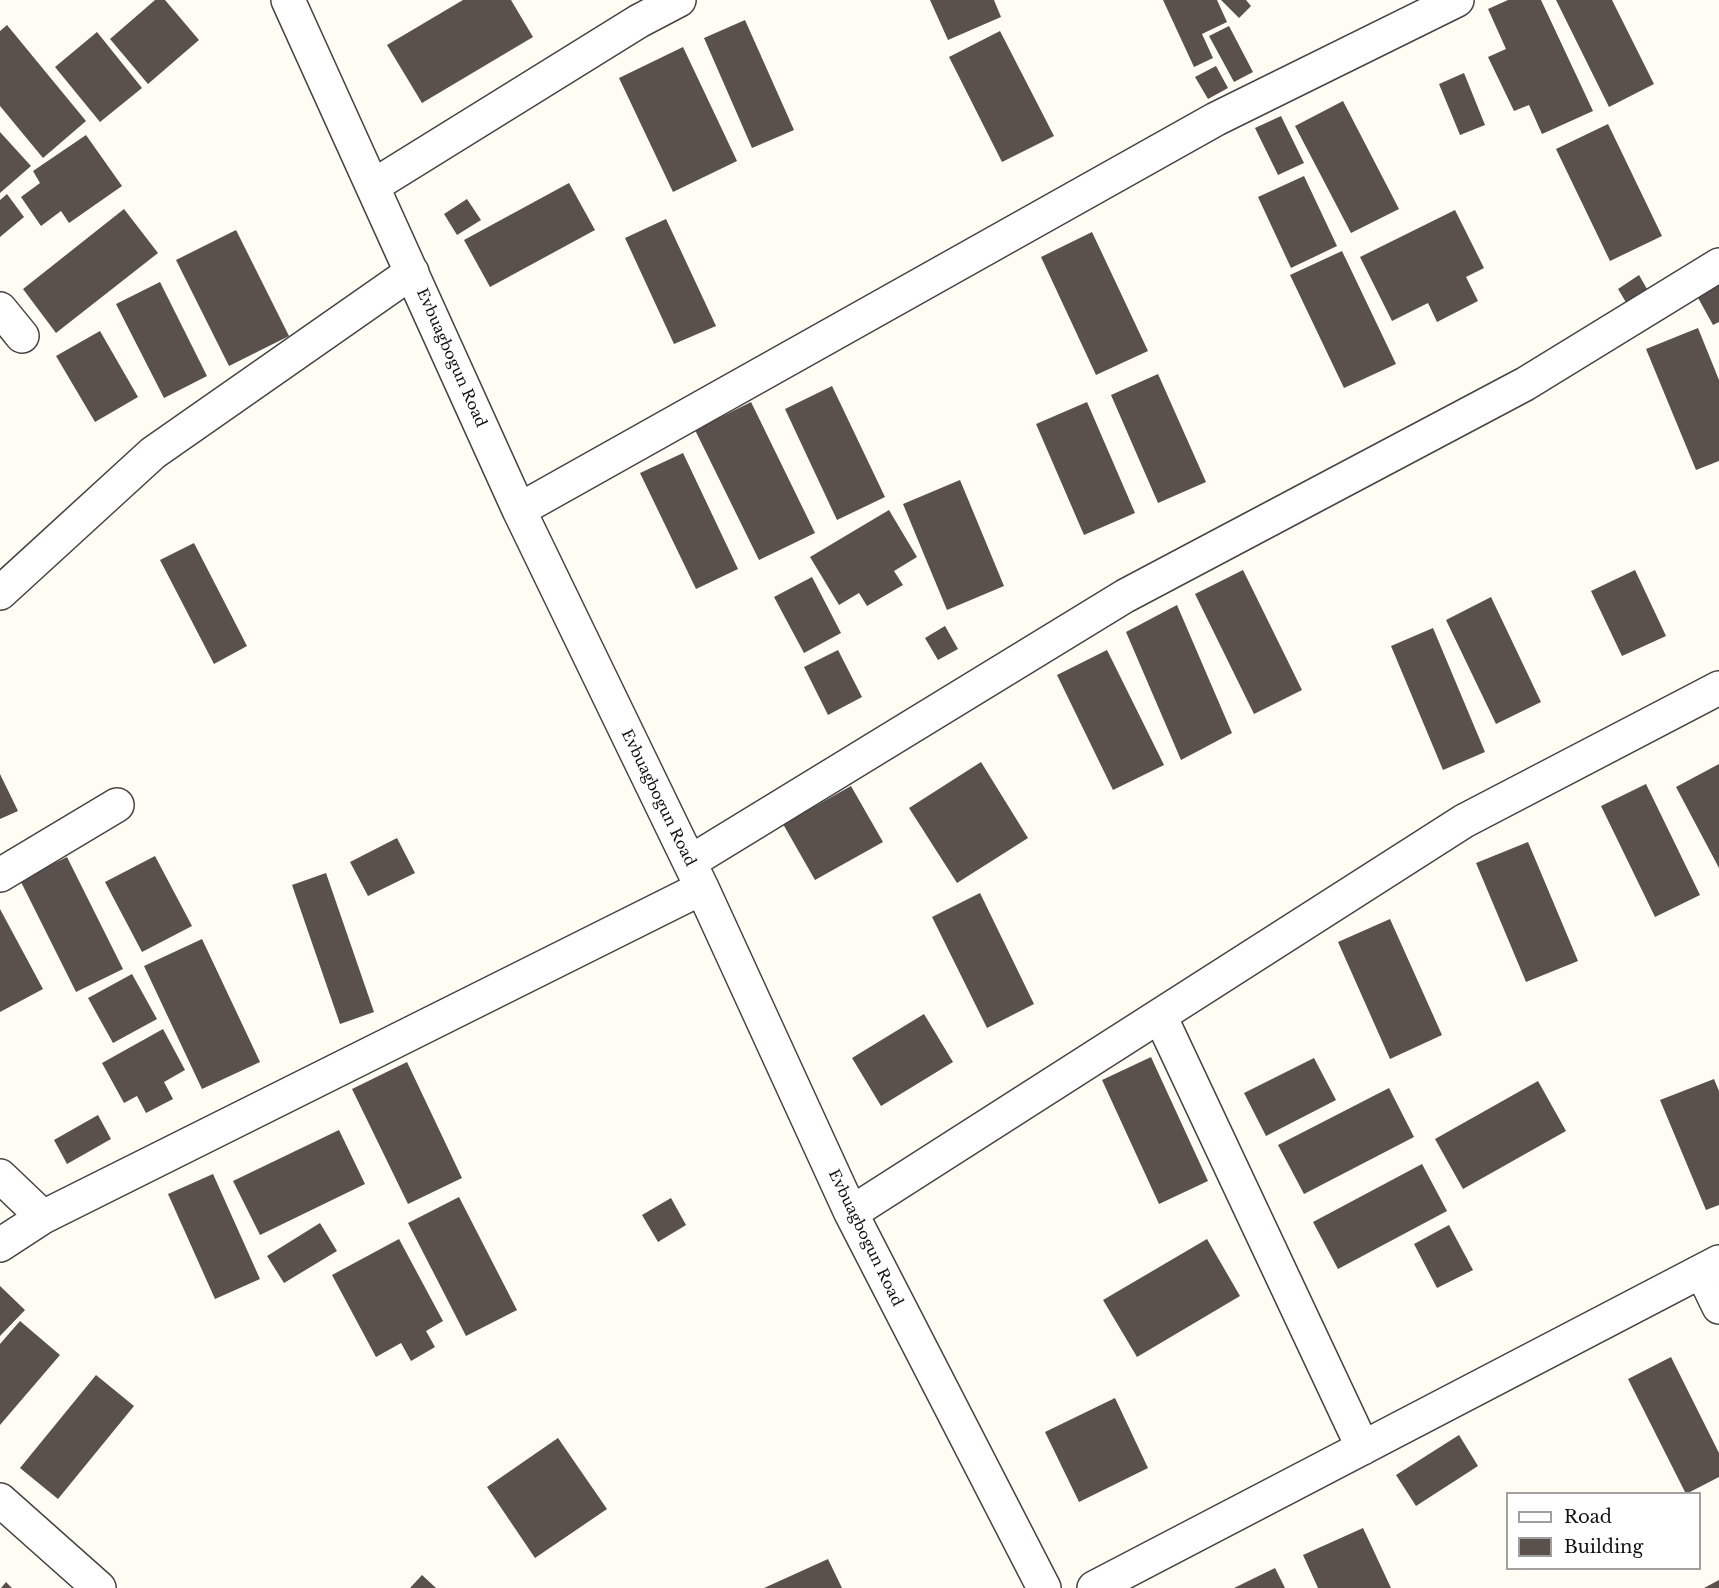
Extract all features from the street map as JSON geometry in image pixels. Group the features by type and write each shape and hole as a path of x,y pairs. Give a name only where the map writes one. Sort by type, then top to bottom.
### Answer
{"street":[{"name":"Evbuagbogun Road","path":"288,0 519,510 696,875 851,1213 1044,1588"},
{"path":"373,186 629,27 679,0"},
{"path":"519,510 1216,119 1456,0"},
{"path":"0,1245 43,1217 696,875 1125,596 1525,384 1719,265"},
{"path":"0,593 153,453 412,272"},
{"path":"0,309 22,336"},
{"path":"851,1213 1464,821 1719,688"},
{"path":"0,875 117,805"},
{"path":"1160,1016 1363,1448"},
{"path":"0,1176 43,1217"},
{"path":"1094,1588 1711,1267 1719,1307"},
{"path":"0,1500 99,1588"}],"building":[{"path":"155,0 165,0 199,40 148,84 110,39"},
{"path":"463,0 511,0 533,37 422,103 387,45"},
{"path":"930,0 994,0 1001,17 948,40"},
{"path":"1163,0 1217,0 1227,22 1202,34 1213,58 1194,67"},
{"path":"1221,0 1246,0 1251,6 1239,18"},
{"path":"1508,0 1541,0 1593,111 1542,134 1529,105 1514,111 1488,57 1506,49 1488,9"},
{"path":"1556,0 1612,0 1654,84 1609,107"},
{"path":"745,20 794,130 752,148 704,38"},
{"path":"7,25 86,121 43,158 0,106 0,31"},
{"path":"1229,26 1253,72 1234,82 1209,36"},
{"path":"1000,31 1054,136 1002,162 949,57"},
{"path":"97,32 142,88 100,122 55,67"},
{"path":"683,47 737,161 673,192 619,78"},
{"path":"1216,66 1228,88 1208,99 1195,77"},
{"path":"1464,73 1485,125 1460,135 1439,84"},
{"path":"1343,101 1399,209 1351,233 1295,126"},
{"path":"1281,116 1304,163 1278,175 1255,128"},
{"path":"1608,124 1662,236 1610,261 1556,149"},
{"path":"0,132 31,166 0,193"},
{"path":"86,135 122,186 69,223 61,211 41,226 21,197 40,183 33,171"},
{"path":"1304,176 1337,246 1291,268 1258,197"},
{"path":"569,183 595,230 490,287 464,240"},
{"path":"7,194 24,217 0,237 0,200"},
{"path":"467,199 481,220 457,235 444,214"},
{"path":"124,209 158,253 56,333 23,289"},
{"path":"1455,210 1484,268 1466,277 1478,301 1437,322 1428,303 1392,321 1360,257"},
{"path":"666,219 716,326 674,344 625,238"},
{"path":"236,230 289,336 229,366 176,260"},
{"path":"1092,232 1148,351 1096,375 1041,257"},
{"path":"1342,251 1396,364 1344,388 1290,275"},
{"path":"1639,275 1651,296 1630,309 1618,289"},
{"path":"160,282 207,376 164,398 116,304"},
{"path":"1719,284 1719,322 1713,325 1697,296"},
{"path":"1698,328 1719,380 1719,461 1696,470 1646,349"},
{"path":"100,331 138,397 95,422 56,356"},
{"path":"1158,374 1206,482 1158,503 1111,395"},
{"path":"832,386 885,497 837,520 785,409"},
{"path":"751,402 815,533 759,560 695,430"},
{"path":"1087,402 1135,513 1084,535 1036,424"},
{"path":"683,453 738,569 696,589 640,473"},
{"path":"960,480 1004,586 947,610 903,504"},
{"path":"889,510 917,557 894,571 903,585 867,606 859,593 839,605 810,557"},
{"path":"194,543 247,646 214,664 160,560"},
{"path":"1243,570 1302,690 1254,714 1195,594"},
{"path":"1635,570 1666,636 1622,656 1591,591"},
{"path":"812,577 841,633 804,653 774,597"},
{"path":"1491,597 1541,702 1496,724 1446,620"},
{"path":"1177,605 1232,733 1181,760 1126,632"},
{"path":"945,626 958,649 938,660 925,638"},
{"path":"1433,628 1485,752 1443,770 1391,646"},
{"path":"838,650 862,697 828,715 804,667"},
{"path":"1107,650 1164,765 1113,790 1057,675"},
{"path":"981,762 1028,838 957,883 909,808"},
{"path":"1719,764 1719,868 1676,787"},
{"path":"0,774 18,811 0,819"},
{"path":"1646,784 1700,895 1655,917 1601,806"},
{"path":"851,786 883,842 815,880 783,824"},
{"path":"397,838 415,873 368,896 350,862"},
{"path":"1528,842 1578,961 1526,982 1476,863"},
{"path":"155,856 192,926 142,952 105,882"},
{"path":"67,857 123,969 76,992 20,880"},
{"path":"326,873 374,1012 340,1024 292,885"},
{"path":"980,893 1034,1004 987,1028 932,917"},
{"path":"0,909 43,989 0,1012"},
{"path":"1390,919 1442,1035 1390,1059 1338,942"},
{"path":"202,939 260,1062 202,1089 144,966"},
{"path":"132,974 157,1019 113,1043 88,998"},
{"path":"924,1014 953,1062 881,1106 852,1058"},
{"path":"163,1029 185,1070 164,1082 173,1099 146,1113 137,1096 124,1103 102,1063"},
{"path":"1151,1057 1208,1181 1159,1204 1102,1080"},
{"path":"1314,1058 1336,1100 1266,1136 1244,1093"},
{"path":"407,1062 462,1178 408,1204 352,1089"},
{"path":"1714,1079 1719,1091 1719,1205 1706,1210 1660,1100"},
{"path":"1538,1081 1566,1131 1463,1189 1435,1139"},
{"path":"1389,1088 1414,1137 1304,1194 1278,1145"},
{"path":"98,1115 111,1139 67,1164 54,1140"},
{"path":"339,1130 365,1184 260,1235 233,1181"},
{"path":"1422,1164 1447,1211 1338,1269 1313,1222"},
{"path":"213,1174 260,1279 215,1299 168,1194"},
{"path":"459,1197 517,1310 466,1336 408,1223"},
{"path":"671,1198 686,1225 658,1242 642,1215"},
{"path":"320,1223 337,1251 284,1283 267,1256"},
{"path":"1449,1225 1473,1270 1437,1288 1414,1244"},
{"path":"399,1239 443,1321 426,1331 435,1347 411,1361 401,1343 376,1357 332,1275"},
{"path":"1207,1239 1240,1296 1137,1357 1103,1300"},
{"path":"0,1286 25,1310 0,1336"},
{"path":"20,1321 60,1355 0,1425 0,1344"},
{"path":"1671,1357 1719,1453 1719,1477 1690,1492 1685,1492 1628,1379"},
{"path":"96,1375 134,1406 58,1499 20,1468"},
{"path":"1115,1398 1148,1468 1079,1502 1045,1432"},
{"path":"1459,1435 1478,1466 1416,1506 1396,1475"},
{"path":"558,1438 607,1509 535,1558 487,1487"},
{"path":"1363,1528 1391,1588 1318,1588 1303,1555"},
{"path":"828,1559 842,1588 764,1588"},
{"path":"1275,1568 1285,1588 1234,1588"},
{"path":"422,1575 436,1588 410,1588"},
{"path":"1719,1580 1719,1588 1704,1588"},
{"path":"6,1582 12,1588 1,1588"}]}
